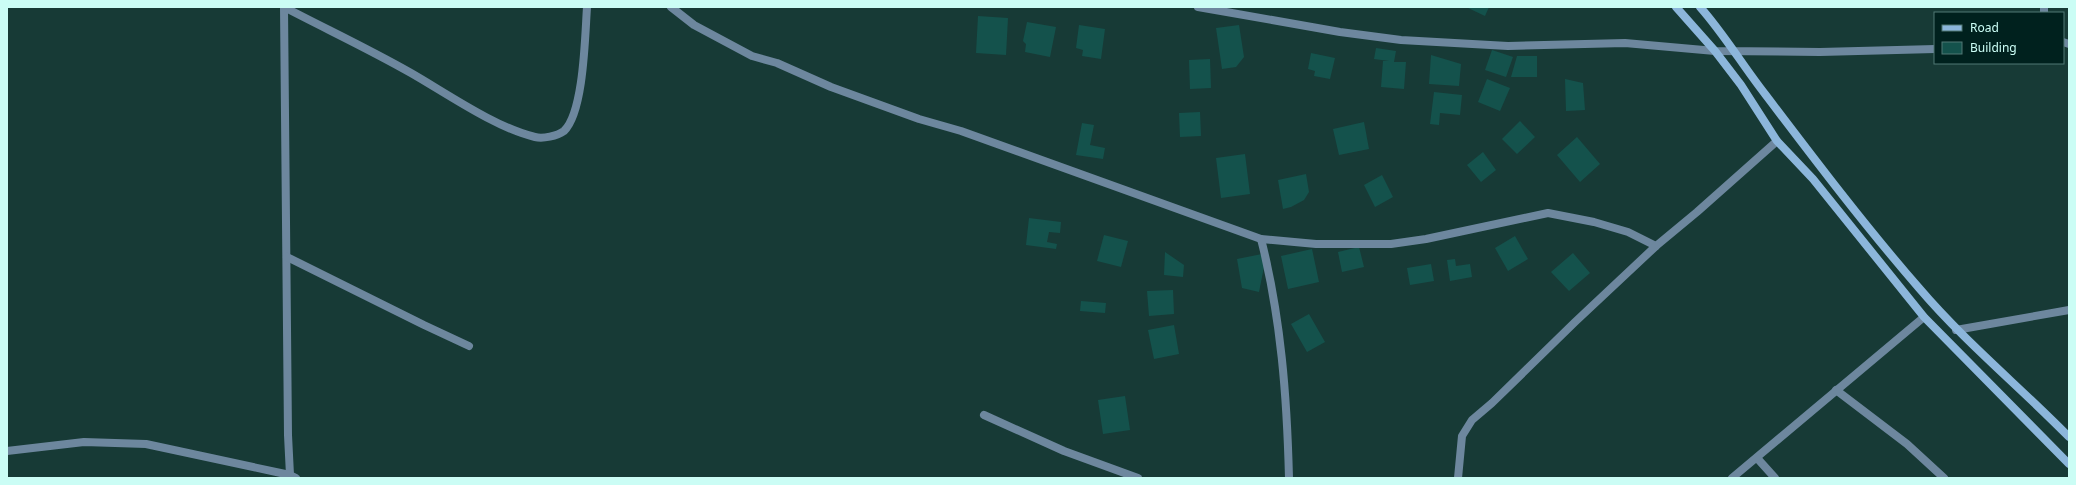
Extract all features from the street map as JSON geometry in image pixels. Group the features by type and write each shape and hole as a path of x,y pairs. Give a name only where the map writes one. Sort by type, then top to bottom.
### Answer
{"main road":[{"path":"1676,7 1715,51 1741,85 1777,141 1813,179 1924,317 2069,464"},
{"path":"1700,7 1713,21 1733,51 1854,208 1918,288 1956,330 2069,437"}],"street":[{"path":"7,451 84,442 146,444 293,477 287,257 284,7 381,56 502,125 536,137 555,135 562,132 569,124 580,92 587,7"},
{"path":"671,7 694,25 752,56 777,63 849,94 919,119 961,130 1262,239 1323,244 1391,244 1548,213 1594,222 1628,232 1656,246"},
{"path":"1198,7 1340,32 1401,40 1508,46 1625,43 1715,51 1820,52 1934,49"},
{"path":"1458,478 1462,436 1472,420 1492,403 1656,246 1703,207 1777,141"},
{"path":"1262,239 1276,304 1287,424 1289,478"},
{"path":"287,257 469,346"},
{"path":"1956,330 2069,310"},
{"path":"1732,478 1924,317"},
{"path":"1836,390 1907,444 1944,478"},
{"path":"984,415 1064,451 1138,478"},
{"path":"1756,458 1775,478"}],"building":[{"path":"1466,7 1489,7 1485,16"},
{"path":"978,16 1008,18 1006,55 976,53"},
{"path":"1027,22 1056,27 1050,57 1025,52 1026,44 1023,41"},
{"path":"1079,25 1105,29 1101,59 1082,56 1083,50 1076,48"},
{"path":"1239,25 1244,57 1236,67 1222,69 1216,28"},
{"path":"1376,48 1396,51 1394,62 1406,62 1404,89 1381,87 1383,61 1389,61 1374,59"},
{"path":"1492,50 1513,57 1506,77 1485,70"},
{"path":"1311,53 1335,58 1330,79 1314,76 1315,71 1308,69"},
{"path":"1431,55 1461,64 1459,86 1429,84"},
{"path":"1517,56 1537,56 1537,77 1511,77"},
{"path":"1210,59 1211,88 1190,89 1189,60"},
{"path":"1487,79 1510,88 1500,111 1478,102"},
{"path":"1565,79 1583,83 1585,110 1566,111"},
{"path":"1434,92 1462,95 1460,115 1440,113 1439,125 1430,124"},
{"path":"1200,112 1201,136 1180,137 1179,113"},
{"path":"1520,121 1535,137 1517,154 1502,139"},
{"path":"1364,122 1369,149 1339,155 1333,129"},
{"path":"1082,123 1094,125 1090,145 1105,148 1103,159 1076,155"},
{"path":"1577,137 1600,164 1580,182 1557,155"},
{"path":"1483,152 1496,170 1481,182 1467,165"},
{"path":"1245,154 1250,194 1221,198 1216,158"},
{"path":"1306,174 1309,192 1304,200 1291,207 1283,209 1278,180"},
{"path":"1382,175 1393,197 1375,207 1364,185"},
{"path":"1029,218 1061,222 1060,233 1049,232 1047,242 1057,244 1056,249 1026,245"},
{"path":"1104,235 1128,241 1121,267 1097,261"},
{"path":"1515,236 1528,259 1508,271 1495,248"},
{"path":"1359,247 1364,267 1342,272 1338,252"},
{"path":"1312,249 1319,282 1288,289 1281,256"},
{"path":"1165,252 1184,265 1183,277 1164,275"},
{"path":"1573,253 1590,273 1569,291 1551,272"},
{"path":"1262,254 1264,267 1259,292 1242,288 1237,259"},
{"path":"1455,259 1456,266 1470,264 1472,277 1450,281 1447,260"},
{"path":"1431,264 1434,281 1410,285 1407,268"},
{"path":"1173,290 1174,314 1149,316 1147,291"},
{"path":"1081,301 1106,303 1105,313 1080,311"},
{"path":"1309,314 1325,342 1307,352 1291,324"},
{"path":"1174,325 1179,354 1154,359 1148,330"},
{"path":"1125,396 1130,430 1103,434 1098,400"}]}
